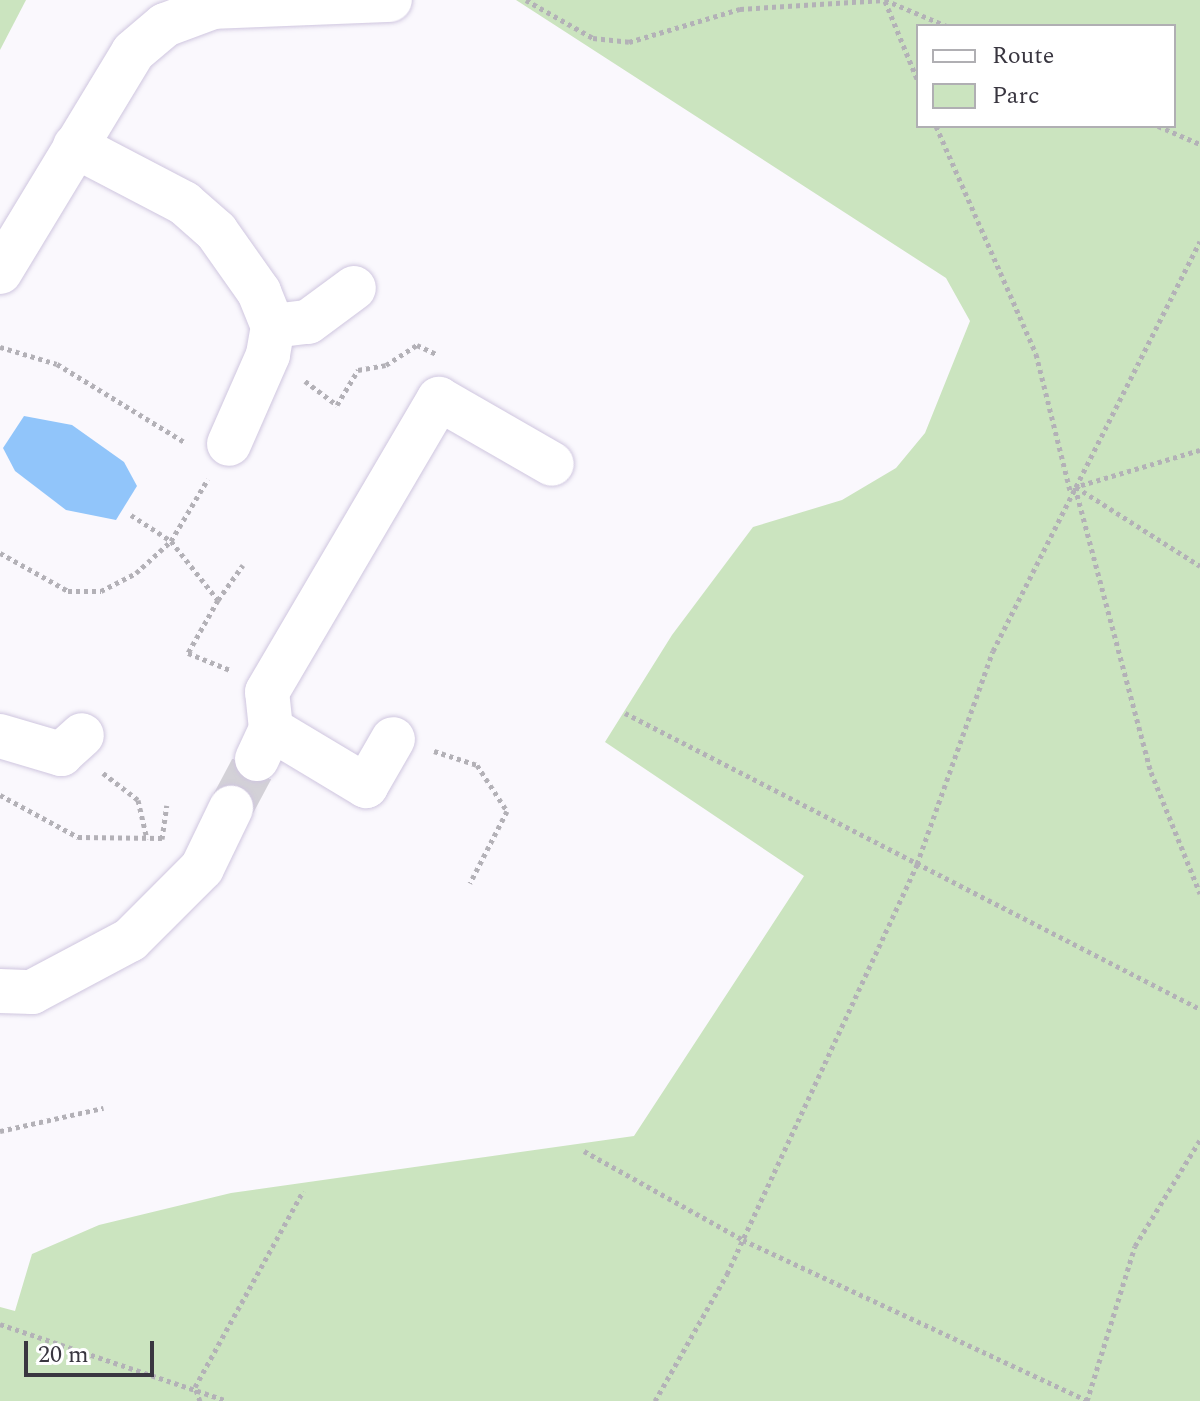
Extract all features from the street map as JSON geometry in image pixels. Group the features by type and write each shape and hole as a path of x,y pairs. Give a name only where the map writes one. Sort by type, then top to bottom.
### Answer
{"street":[{"path":"0,272 133,52 165,25 213,7 390,0"},
{"path":"75,146 184,203 216,231 259,292 273,326 268,355 223,453"},
{"path":"273,326 308,322 354,288"},
{"path":"410,744 366,786 264,744 267,692 439,399 552,464"},
{"path":"0,736 61,754 82,735"},
{"path":"0,991 32,992 130,940 202,868 231,808"}],"path":[{"path":"526,0 593,38 629,42 740,9 885,0 942,24"},
{"path":"885,0 916,76"},
{"path":"937,128 1036,354 1071,495"},
{"path":"1163,128 1200,144"},
{"path":"655,1401 743,1240 917,864 993,651 1200,241"},
{"path":"0,347 57,364 223,453 171,541 136,573 101,591 68,591 0,553"},
{"path":"337,405 358,370"},
{"path":"1075,487 1200,450"},
{"path":"1075,487 1200,566"},
{"path":"1075,487 1151,772 1200,893"},
{"path":"131,515 171,541 218,600"},
{"path":"188,653 218,600 243,565"},
{"path":"625,713 1200,1009"},
{"path":"410,744 477,765 507,811 470,883"},
{"path":"117,781 138,800 148,840"},
{"path":"0,795 78,837 162,838"},
{"path":"0,1131 103,1108"},
{"path":"584,1151 743,1240 1088,1401 1135,1246 1200,1140"},
{"path":"200,1401 195,1387 303,1191"},
{"path":"0,1324 195,1387 227,1401"}],"green space":[{"path":"0,0 26,0 0,50"},
{"path":"516,0 1200,0 1200,1401 0,1401 0,1307 15,1311 32,1254 99,1225 231,1193 634,1136 804,876 605,742 672,635 753,527 842,500 896,468 925,433 970,321 946,278"}],"water":[{"path":"24,416 72,425 124,462 137,486 116,520 66,510 15,471 3,448"}],"tunnel":[{"path":"231,808 257,759"}]}
